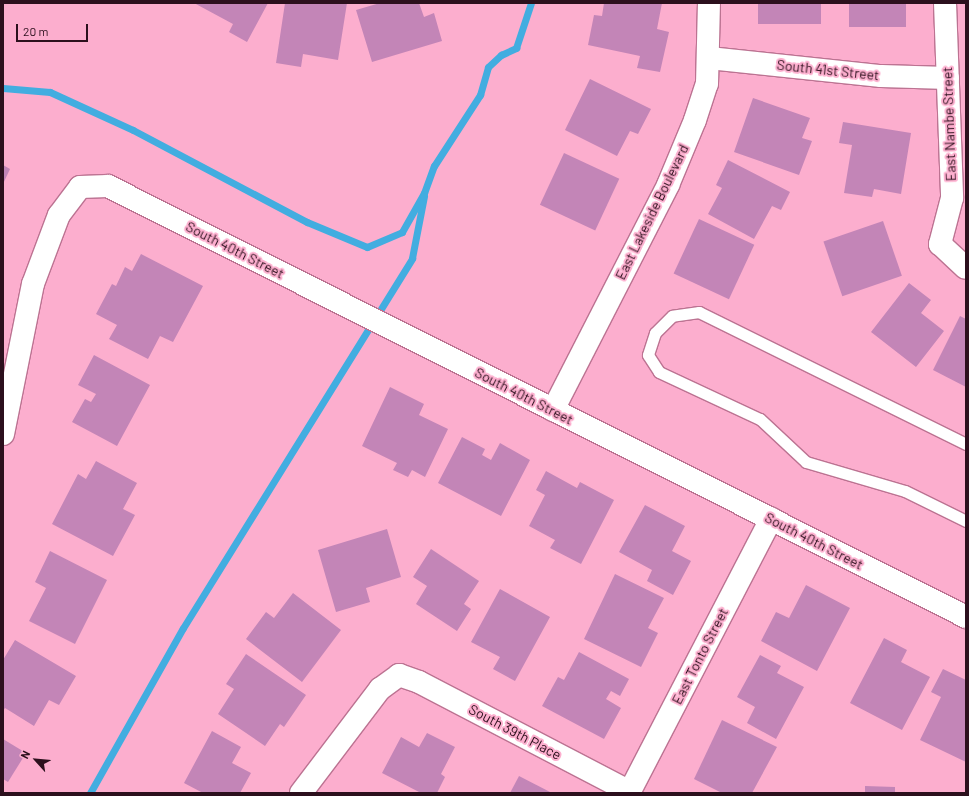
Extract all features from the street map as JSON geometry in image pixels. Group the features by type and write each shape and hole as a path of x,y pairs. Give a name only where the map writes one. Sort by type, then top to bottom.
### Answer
{"street":[{"name":"East Lakeside Boulevard","path":"553,410 668,185 702,99 709,58 710,3"},
{"name":"East Nambe Street","path":"945,3 952,198 940,244 966,268"},
{"name":"South 41st Street","path":"709,58 881,76 948,78"},
{"name":"South 40th Street","path":"3,434 33,284 59,215 80,187 108,186 384,326 966,617"},
{"name":"East Tonto Street","path":"629,792 770,519"},
{"name":"South 39th Place","path":"300,793 380,689 399,675 419,682 629,792"}],"lane":[{"path":"966,444 699,312 672,316 656,333 648,355 659,372 760,419 806,462 905,492 966,521"}],"building":[{"path":"194,3 268,3 247,42 229,32 233,24"},
{"path":"285,3 347,3 338,60 303,54 301,67 276,63"},
{"path":"380,3 419,3 424,17 434,13 442,41 372,62 356,10"},
{"path":"604,3 662,3 657,29 669,32 660,72 637,68 640,56 588,45 594,15 602,16"},
{"path":"758,3 821,3 821,24 758,24"},
{"path":"849,3 906,3 906,27 849,27"},
{"path":"590,79 651,109 638,134 630,131 617,156 565,130"},
{"path":"753,98 810,118 802,138 812,141 799,175 734,152"},
{"path":"843,122 911,133 901,194 874,189 872,197 844,193 852,145 839,143"},
{"path":"564,153 619,179 595,230 540,205"},
{"path":"728,160 790,192 781,210 772,206 754,239 708,214 722,188 716,185"},
{"path":"3,165 10,169 3,184"},
{"path":"699,219 754,245 729,299 674,273"},
{"path":"883,221 902,276 842,296 823,242"},
{"path":"141,254 203,286 173,342 160,336 148,359 109,339 117,325 96,314 112,284 116,286 125,267 132,271"},
{"path":"909,283 931,300 921,313 944,331 916,367 871,332"},
{"path":"960,316 966,319 966,387 933,370"},
{"path":"94,355 150,385 117,446 72,422 85,399 91,402 96,394 78,385"},
{"path":"390,387 424,404 419,415 448,429 425,477 412,470 408,477 393,470 397,463 362,446"},
{"path":"462,437 485,449 482,455 491,460 500,443 530,460 501,516 438,483"},
{"path":"96,461 137,483 123,509 135,515 113,556 52,524 78,474 86,479"},
{"path":"546,471 577,488 580,482 614,500 581,564 550,548 555,540 529,526 545,495 536,490"},
{"path":"645,505 685,526 672,551 691,561 673,595 647,581 652,570 619,552"},
{"path":"387,529 401,577 366,588 370,602 336,612 318,550"},
{"path":"431,549 479,581 464,604 471,609 457,631 416,604 427,586 413,577"},
{"path":"50,551 107,580 75,644 29,621 46,588 35,582"},
{"path":"615,574 664,598 648,628 658,633 641,667 584,639"},
{"path":"806,585 850,608 817,671 761,641 776,612 789,618"},
{"path":"500,589 550,617 515,681 493,669 500,657 471,642"},
{"path":"293,593 341,630 302,682 246,639 266,612 274,618"},
{"path":"884,638 907,650 901,662 930,677 902,730 850,703"},
{"path":"15,640 76,676 59,705 49,700 34,726 5,708 3,711 3,660"},
{"path":"579,652 629,679 620,696 611,691 606,699 621,708 604,739 542,706 558,677 564,680"},
{"path":"246,654 306,695 284,727 280,724 265,746 218,714 234,689 226,684"},
{"path":"760,655 781,666 777,673 804,687 776,739 747,723 755,707 737,697"},
{"path":"943,669 966,680 966,762 920,740 941,697 931,692"},
{"path":"722,720 777,747 752,793 722,793 694,779"},
{"path":"212,731 241,747 232,763 251,773 240,793 203,793 184,783"},
{"path":"427,733 455,747 441,774 445,777 437,793 421,793 382,773 401,737 419,747"},
{"path":"3,739 26,753 8,782 3,779"},
{"path":"519,776 552,793 510,793"},
{"path":"865,786 895,787 895,793 865,793"}],"waterway":[{"path":"3,88 50,92 133,130 307,222 367,247 402,232 424,193 434,166 480,95 488,67 501,55 516,48 531,3"},
{"path":"90,793 183,628 412,258 424,196"}]}
